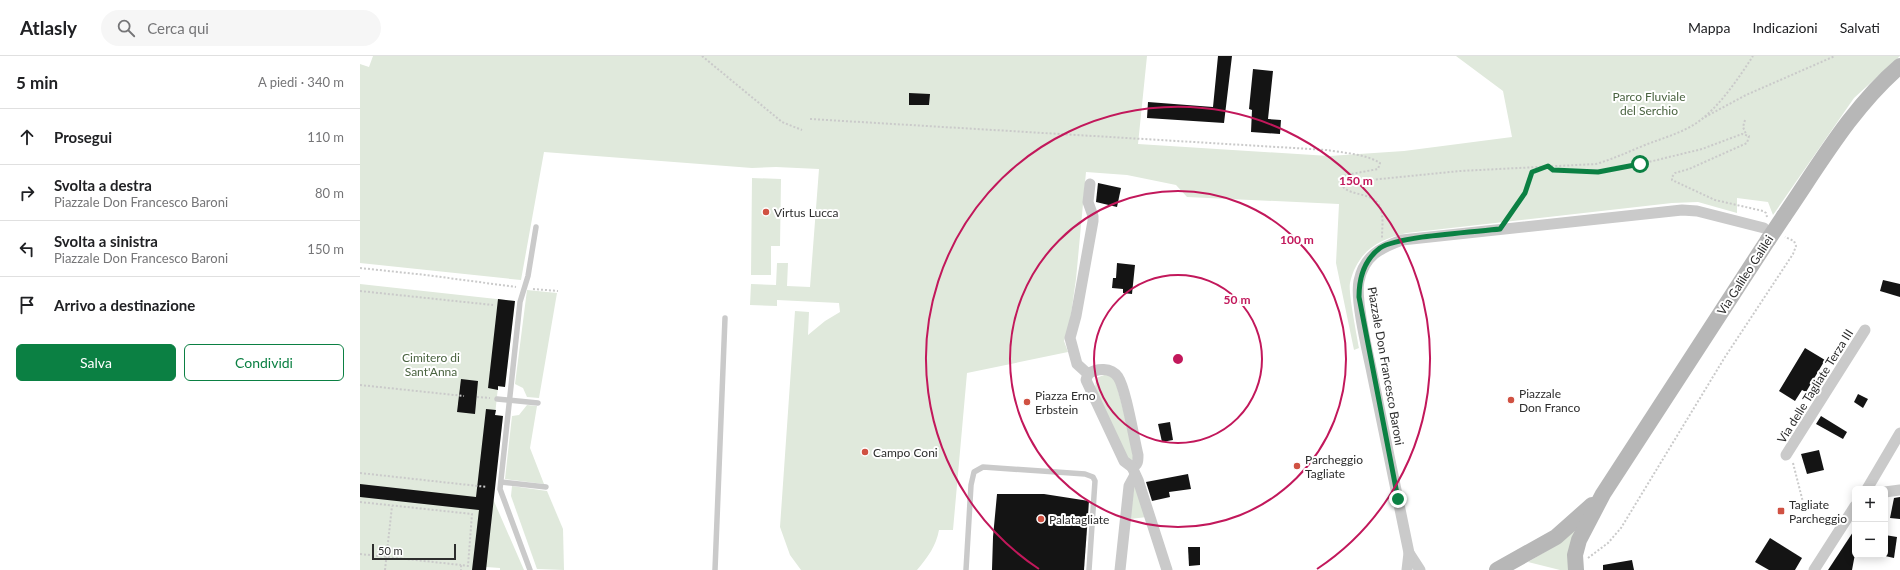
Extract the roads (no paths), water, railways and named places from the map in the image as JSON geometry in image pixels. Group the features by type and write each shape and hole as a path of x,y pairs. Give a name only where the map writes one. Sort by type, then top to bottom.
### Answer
{"main road":[{"name":"Via Galileo Galilei","path":"1581,565 1575,555 1579,540 1603,494 1769,233 1784,216 1858,110 1878,86 1900,66"},
{"name":"Via Galileo Galilei","path":"1497,570 1556,538 1603,494"}],"street":[{"path":"1088,374 1077,364 1070,338 1076,316 1093,221 1093,216 1088,202 1090,184"},
{"name":"Piazzale Don Francesco Baroni","path":"1407,570 1409,553 1368,352 1359,297 1359,282 1371,257 1381,248 1402,240 1682,210 1697,211 1769,233"},
{"name":"Via delle Tagliate Terza III","path":"1788,452 1865,330"},
{"path":"1120,570 1129,486 1134,471 1138,461 1138,455 1121,382 1118,376 1108,370 1094,370 1088,374 1086,380 1124,461 1134,471 1167,570"},
{"path":"1868,486 1900,433"},
{"path":"1888,492 1900,490"},
{"path":"1814,570 1852,511"},
{"path":"1409,553 1420,570"}],"lane":[{"path":"530,570 500,489 500,482 520,302 536,227"},
{"path":"714,570 725,318"},
{"path":"497,399 538,403"},
{"path":"966,570 971,485 974,472 983,467 1085,474 1093,477 1095,481 1089,570"},
{"path":"500,482 546,487"}],"place":[{"name":"Virtus Lucca","path":"766,212"},
{"name":"Piazzale Don Franco","path":"1511,400"},
{"name":"Piazza Erno Erbstein","path":"1027,402"},
{"name":"Campo Coni","path":"865,452"},
{"name":"Parcheggio Tagliate","path":"1297,466"},
{"name":"Tagliate Parcheggio","path":"1781,511"},
{"name":"Palatagliate","path":"1041,519"}],"park label":[{"name":"Parco Fluviale del Serchio","path":"1649,103"},
{"name":"Cimitero di Sant'Anna","path":"431,364"}]}
